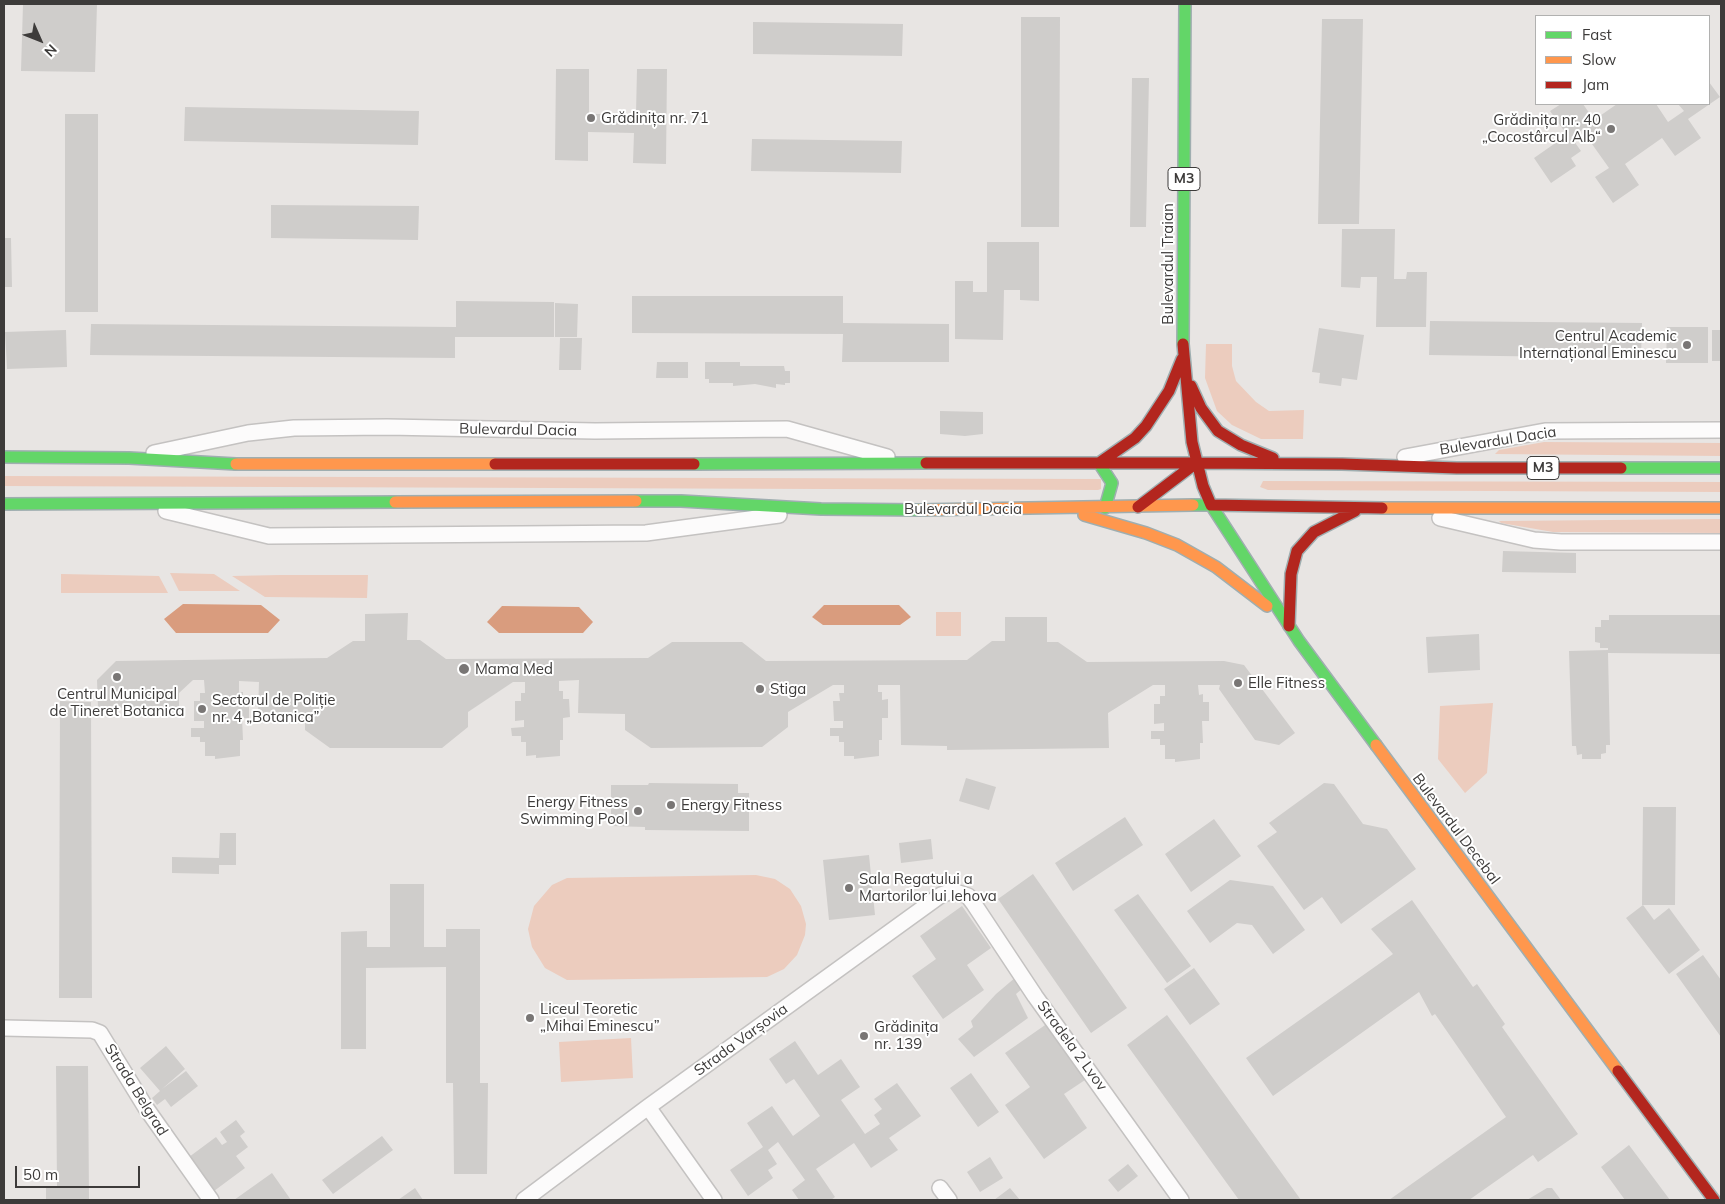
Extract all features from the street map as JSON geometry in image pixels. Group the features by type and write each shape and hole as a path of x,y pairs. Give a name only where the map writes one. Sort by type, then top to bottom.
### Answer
{"main road":[{"name":"Bulevardul Traian","path":"1185,4 1184,353 1191,435 1196,463"},
{"path":"1105,508 1112,483 1099,463 1135,438 1146,426 1169,391 1184,353"},
{"path":"1186,376 1201,408 1218,431 1241,445 1286,463"},
{"name":"Bulevardul Dacia","path":"4,457 129,458 257,464 1286,463 1457,468 1721,468"},
{"path":"1138,507 1196,463"},
{"name":"Bulevardul Decebal","path":"1196,463 1210,505 1289,626 1714,1200"},
{"name":"Bulevardul Dacia","path":"4,504 138,504 244,501 681,501 821,508 1063,509 1210,505 1361,508 1721,508"},
{"path":"1289,626 1291,574 1297,551 1314,532 1361,508"},
{"path":"1063,509 1146,533 1177,545 1198,556 1244,587 1289,626"}],"street":[{"name":"Bulevardul Dacia","path":"129,458 266,431 294,428 387,427 595,432 787,429 905,462"},
{"name":"Bulevardul Dacia","path":"1365,464 1545,431 1721,430"},
{"name":"Bulevardul Dacia","path":"138,504 269,536 646,533 821,508"},
{"name":"Bulevardul Dacia","path":"1399,508 1534,540 1561,542 1721,542"},
{"name":"Strada Varșovia","path":"524,1200 648,1107 941,895 952,891 962,893"},
{"name":"Stradela 2 Lvov","path":"962,893 974,904 1035,996 1181,1200"},
{"name":"Strada Belgrad","path":"4,1028 92,1030 100,1033 146,1108 211,1200"},
{"path":"648,1107 714,1200"}],"shaded area":[{"path":"1206,344 1232,344 1232,366 1236,381 1256,402 1269,411 1304,410 1303,439 1261,439 1232,425 1217,411 1205,378"},
{"path":"1544,442 1721,443 1721,456 1495,454 1499,450"},
{"path":"4,476 1101,479 1101,489 4,486"},
{"path":"1263,481 1721,482 1721,492 1268,490 1260,487"},
{"path":"1721,519 1721,533 1553,532 1501,523 1499,521"},
{"path":"170,573 214,574 240,591 179,591"},
{"path":"61,574 159,576 168,593 61,593"},
{"path":"368,575 367,598 265,597 232,576"},
{"path":"183,604 261,605 280,620 268,633 176,633 164,619"},
{"path":"824,605 899,605 911,617 900,625 823,625 812,617"},
{"path":"502,606 579,607 593,622 583,633 499,633 487,622"},
{"path":"936,612 961,612 961,636 936,636"},
{"path":"1493,703 1487,773 1465,793 1438,759 1440,706"},
{"path":"756,875 775,879 790,889 801,906 806,924 805,935 797,955 784,969 767,977 567,980 545,968 532,947 528,929 534,906 552,885 567,878"},
{"path":"631,1038 633,1078 561,1082 559,1042"}],"building":[{"path":"23,4 97,4 95,72 21,71"},
{"path":"1021,17 1060,17 1059,227 1021,227"},
{"path":"1322,19 1363,19 1359,224 1318,224"},
{"path":"753,22 903,24 902,56 753,54"},
{"path":"556,69 589,69 589,114 636,114 637,69 667,69 666,164 633,163 634,133 588,132 588,161 555,160"},
{"path":"1132,78 1149,78 1146,227 1130,227"},
{"path":"1710,83 1720,97 1710,104"},
{"path":"1559,105 1584,105 1594,120 1616,105 1657,105 1668,122 1684,111 1679,105 1708,105 1688,119 1701,138 1675,156 1662,138 1625,164 1639,185 1613,203 1595,177 1609,168 1582,130 1571,137 1581,151 1571,158 1576,166 1551,183 1534,158 1567,135 1550,111"},
{"path":"185,107 419,111 418,145 184,141"},
{"path":"65,114 98,114 98,312 65,312"},
{"path":"752,139 902,141 901,173 751,171"},
{"path":"271,205 419,206 418,240 271,238"},
{"path":"1342,229 1395,229 1394,279 1406,279 1407,272 1427,272 1426,327 1376,327 1377,277 1361,277 1360,288 1341,287"},
{"path":"4,238 11,238 12,287 4,287"},
{"path":"987,242 1039,242 1039,301 1020,300 1020,290 1004,290 1003,340 955,339 955,281 973,281 973,292 987,292"},
{"path":"632,296 843,296 843,323 949,324 949,362 842,362 843,334 632,333"},
{"path":"456,301 554,302 554,337 455,337 455,358 90,355 91,324 456,327"},
{"path":"555,303 578,304 577,337 555,337"},
{"path":"1430,321 1642,323 1641,358 1429,355"},
{"name":"Centrul Academic Internațional Eminescu","path":"1667,327 1708,327 1708,363 1666,363"},
{"path":"1319,328 1364,335 1357,380 1342,378 1341,386 1319,383 1320,373 1312,372"},
{"path":"66,330 67,367 7,369 5,332"},
{"path":"1712,330 1721,330 1721,361 1712,361"},
{"path":"560,338 582,338 581,370 559,370"},
{"path":"657,362 688,362 688,378 656,378"},
{"path":"705,362 740,362 740,366 784,366 785,371 790,371 790,383 785,383 785,385 776,384 776,388 755,384 733,386 733,383 709,383 709,379 705,379"},
{"path":"940,411 983,412 983,434 965,436 940,434"},
{"path":"1503,551 1576,553 1576,573 1502,572"},
{"path":"408,613 407,640 420,640 446,659 648,658 672,642 742,642 766,661 967,660 992,641 1005,641 1005,617 1047,617 1047,642 1058,642 1087,662 1224,661 1244,665 1295,733 1279,745 1255,740 1219,689 1220,685 1198,685 1199,695 1203,694 1203,702 1209,702 1209,721 1202,721 1203,743 1200,743 1200,759 1175,762 1175,759 1165,759 1165,745 1160,745 1160,739 1151,739 1151,731 1164,731 1164,723 1154,724 1154,704 1160,704 1160,696 1165,696 1165,685 1153,685 1108,713 1109,748 947,750 947,746 901,745 900,685 878,685 878,692 882,692 882,700 888,699 888,718 882,718 882,740 879,740 879,756 854,759 854,756 844,756 844,742 839,742 839,736 830,736 830,728 843,728 843,721 834,721 833,701 840,701 839,693 844,693 844,685 833,685 788,712 788,727 762,747 651,748 625,730 625,714 578,713 579,680 559,681 559,691 563,691 563,699 569,699 570,717 563,718 563,740 560,740 560,756 536,758 536,755 526,756 526,742 521,742 521,736 512,736 511,728 524,727 524,720 515,721 515,701 521,701 521,693 525,693 525,682 513,682 468,712 468,727 442,748 330,748 305,730 305,715 258,713 259,682 239,681 239,692 243,692 243,700 249,700 249,718 242,718 243,740 240,740 240,756 215,759 215,756 205,756 205,742 200,742 200,737 191,737 191,728 204,728 204,721 194,721 194,701 200,701 200,693 205,693 204,680 193,680 179,693 179,707 98,708 97,680 116,661 327,658 353,641 365,641 365,614"},
{"path":"1609,615 1721,615 1721,654 1608,653 1610,745 1606,745 1606,753 1601,754 1601,759 1582,759 1582,754 1577,755 1576,746 1572,746 1569,651 1608,650 1608,648 1600,648 1600,643 1595,642 1595,627 1601,627 1601,620 1609,620"},
{"path":"1479,634 1480,670 1428,673 1426,637"},
{"path":"60,701 91,702 92,998 59,998"},
{"path":"966,778 996,787 989,810 959,801"},
{"path":"649,783 738,784 738,793 749,793 749,831 645,830 645,827 611,826 611,785 648,785"},
{"path":"1324,783 1334,784 1363,824 1387,829 1416,869 1341,924 1322,897 1304,910 1257,846 1277,832 1269,823"},
{"path":"1643,807 1676,807 1675,905 1642,905"},
{"path":"1125,817 1143,845 1073,891 1055,863"},
{"path":"1214,819 1241,856 1191,892 1165,854"},
{"path":"220,833 236,833 236,865 219,865 219,874 172,873 172,857 219,858"},
{"path":"931,839 933,859 901,863 899,843"},
{"name":"Sala Regatului a Martorilor lui Iehova","path":"869,855 875,915 829,920 823,860"},
{"path":"1033,874 1127,1008 1091,1033 998,899"},
{"path":"1230,880 1273,886 1305,930 1273,954 1252,925 1237,923 1210,943 1187,911"},
{"path":"390,884 424,884 424,947 446,947 446,929 480,929 480,1083 488,1083 487,1174 454,1174 453,1083 446,1083 446,967 366,968 366,1049 341,1049 341,932 367,931 367,947 390,947"},
{"path":"1138,894 1191,966 1167,983 1114,910"},
{"path":"1412,900 1473,987 1477,984 1505,1024 1502,1027 1578,1134 1538,1162 1533,1155 1469,1200 1389,1200 1506,1117 1435,1014 1432,1016 1419,992 1273,1096 1246,1058 1393,954 1371,929"},
{"path":"1643,905 1654,920 1669,908 1700,950 1669,974 1626,918"},
{"path":"962,906 991,948 967,965 984,990 943,1019 912,976 936,959 920,936"},
{"path":"1703,955 1721,980 1721,1037 1676,974"},
{"path":"1194,968 1220,1004 1190,1025 1164,989"},
{"path":"1016,977 1023,988 1016,994 1028,1018 974,1057 958,1039 973,1027 971,1021 996,994"},
{"path":"1167,1015 1301,1200 1239,1200 1127,1045"},
{"path":"1048,1023 1088,1078 1064,1094 1087,1128 1044,1159 1005,1105 1030,1087 1005,1053"},
{"path":"795,1041 818,1075 841,1059 860,1087 841,1100 865,1134 880,1124 874,1115 882,1109 874,1099 897,1083 921,1116 889,1138 898,1150 871,1168 854,1143 816,1169 835,1197 831,1200 799,1200 792,1190 805,1180 778,1142 768,1150 777,1164 768,1170 773,1178 748,1196 730,1170 763,1147 747,1123 772,1106 793,1136 820,1116 794,1079 786,1084 769,1059"},
{"path":"166,1046 185,1069 162,1089 186,1071 198,1086 171,1107 165,1099 157,1105 152,1098 160,1091 140,1068"},
{"path":"56,1066 88,1066 89,1200 46,1200 46,1187 57,1187"},
{"path":"971,1073 999,1112 978,1127 950,1088"},
{"path":"236,1120 245,1132 240,1136 248,1147 236,1156 245,1168 214,1191 189,1157 216,1137 222,1145 227,1142 220,1132"},
{"path":"382,1136 393,1150 333,1194 322,1180"},
{"path":"1629,1145 1670,1200 1625,1200 1601,1167"},
{"path":"990,1157 1003,1178 980,1192 967,1172"},
{"path":"1128,1164 1138,1176 1118,1192 1108,1180"},
{"path":"272,1173 291,1200 234,1200"},
{"path":"415,1188 423,1200 398,1200"},
{"path":"1010,1188 1020,1200 994,1200"},
{"path":"1547,1188 1552,1188 1561,1200 1527,1200"}],"traffic: fast":[{"path":"1183,344 1185,4"},
{"path":"4,457 129,458 236,464"},
{"path":"694,464 926,463"},
{"path":"1099,463 1112,483 1105,508"},
{"path":"1621,468 1721,468"},
{"path":"636,501 681,501 821,509 919,510"},
{"path":"4,504 395,502"},
{"path":"1193,505 1211,505 1299,641 1376,745"}],"traffic: slow":[{"path":"236,464 495,464"},
{"path":"395,502 636,501"},
{"path":"919,510 1193,505"},
{"path":"1382,508 1721,508"},
{"path":"1084,515 1146,533 1177,545 1216,567 1267,606"},
{"path":"1376,745 1618,1071"}],"traffic: jam":[{"path":"1183,344 1192,442 1203,486 1211,505 1382,508"},
{"path":"1099,463 1135,438 1146,426 1169,391 1182,359"},
{"path":"1191,386 1201,408 1218,431 1241,445 1273,458"},
{"path":"926,463 1196,463"},
{"path":"1196,463 1342,464 1457,468 1621,468"},
{"path":"1138,507 1196,463"},
{"path":"495,464 694,464"},
{"path":"1289,626 1291,574 1297,551 1314,532 1355,511"},
{"path":"1618,1071 1714,1200"}],"place":[{"name":"Grădinița nr. 71","path":"591,118"},
{"name":"Grădinița nr. 40 „Cocostârcul Alb“","path":"1611,129"},
{"name":"Centrul Academic Internațional Eminescu","path":"1687,345"},
{"name":"Mama Med","path":"464,669"},
{"name":"Centrul Municipal de Tineret Botanica","path":"117,677"},
{"name":"Elle Fitness","path":"1238,683"},
{"name":"Stiga","path":"760,689"},
{"name":"Sectorul de Poliție nr. 4 „Botanica”","path":"202,709"},
{"name":"Energy Fitness","path":"671,805"},
{"name":"Energy Fitness Swimming Pool","path":"638,811"},
{"name":"Sala Regatului a Martorilor lui Iehova","path":"849,888"},
{"name":"Liceul Teoretic „Mihai Eminescu”","path":"530,1018"},
{"name":"Grădinița nr. 139","path":"864,1036"}]}
